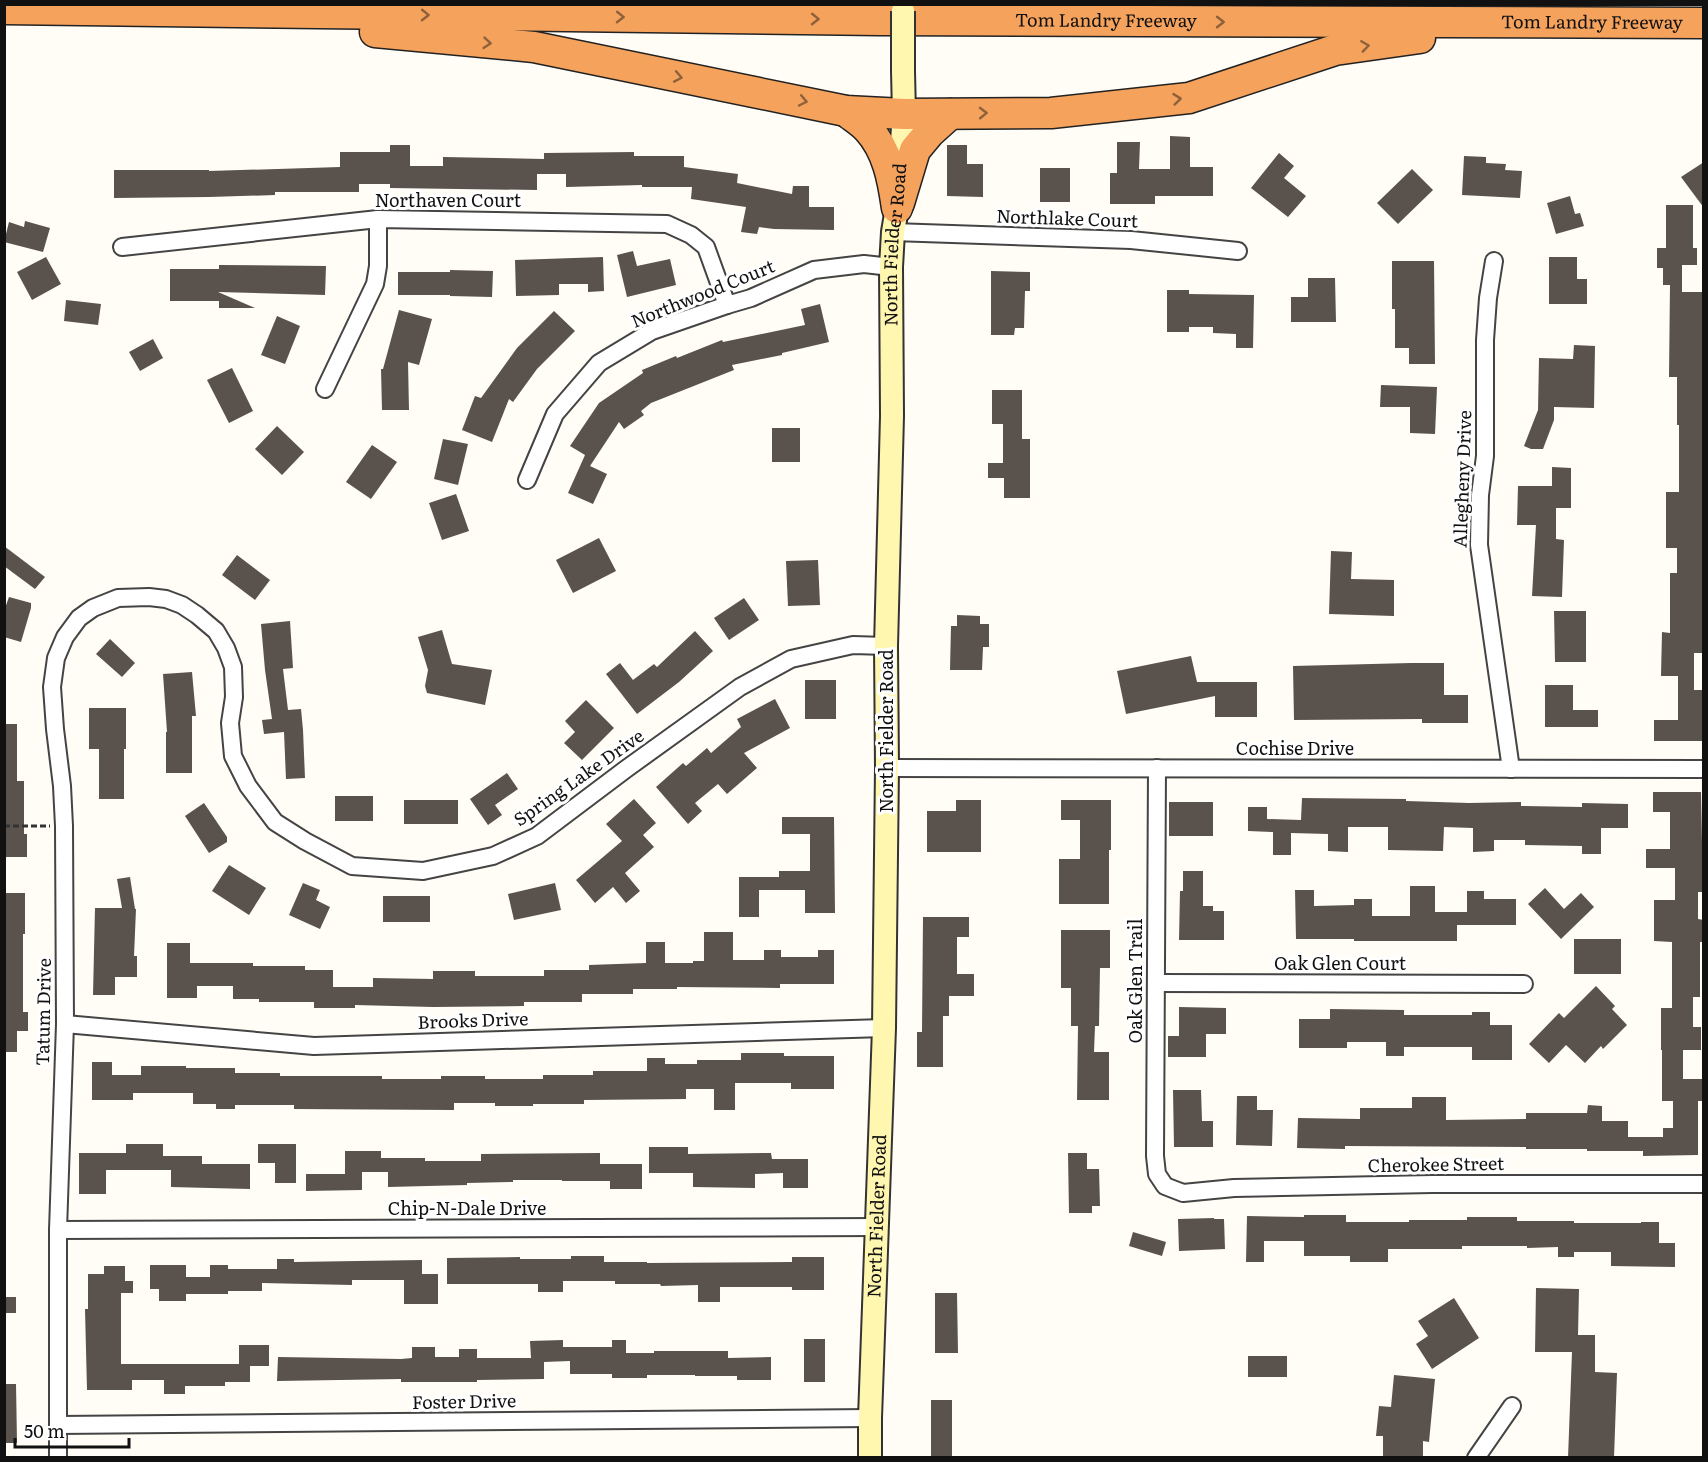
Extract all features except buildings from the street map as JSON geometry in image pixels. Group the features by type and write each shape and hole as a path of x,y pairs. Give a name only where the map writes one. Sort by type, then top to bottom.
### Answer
{"highway":[{"name":"Tom Landry Freeway","path":"4,9 867,20 1702,23"},
{"path":"199,12 316,27 534,47 846,111 904,114 1051,112 1189,98 1335,50 1438,36 1702,23"},
{"path":"846,111 867,128 880,146 891,172 895,220"},
{"path":"895,220 904,181 915,150 950,114"}],"main road":[{"name":"North Fielder Road","path":"870,1458 884,1028 886,646 892,416 891,267 904,114 903,4"}],"street":[{"name":"Northaven Court","path":"122,247 378,219 667,224 692,235 706,247 726,305"},
{"path":"325,389 375,284 378,266 378,219"},
{"name":"Northlake Court","path":"895,220 1238,251"},
{"name":"Allegheny Drive","path":"1494,261 1485,340 1485,456 1480,495 1479,545 1510,769"},
{"name":"Northwood Court","path":"527,480 555,414 599,363 652,331 751,298 814,270 864,264 891,267"},
{"name":"Spring Lake Drive","path":"118,598 166,599 182,605 216,631 233,667 234,697 230,723 233,756 248,786 275,822 352,866 423,871 493,856 537,836 740,687 791,659 853,645 886,646"},
{"name":"Tatum Drive","path":"58,1458 58,1230 65,1024 64,826 52,687 56,658 65,636 79,618 93,608 118,598"},
{"name":"Cochise Drive","path":"887,768 1704,769"},
{"name":"Oak Glen Trail","path":"1157,768 1155,1156 1157,1174 1169,1189"},
{"name":"Oak Glen Court","path":"1156,983 1524,984"},
{"name":"Brooks Drive","path":"65,1024 314,1046 884,1028"},
{"name":"Cherokee Street","path":"1169,1189 1183,1192 1234,1188 1432,1184 1704,1184"},
{"name":"Chip-N-Dale Drive","path":"58,1230 877,1227"},
{"path":"1476,1458 1512,1406"},
{"name":"Foster Drive","path":"58,1425 870,1418"}],"path":[{"path":"4,826 64,826"}]}
